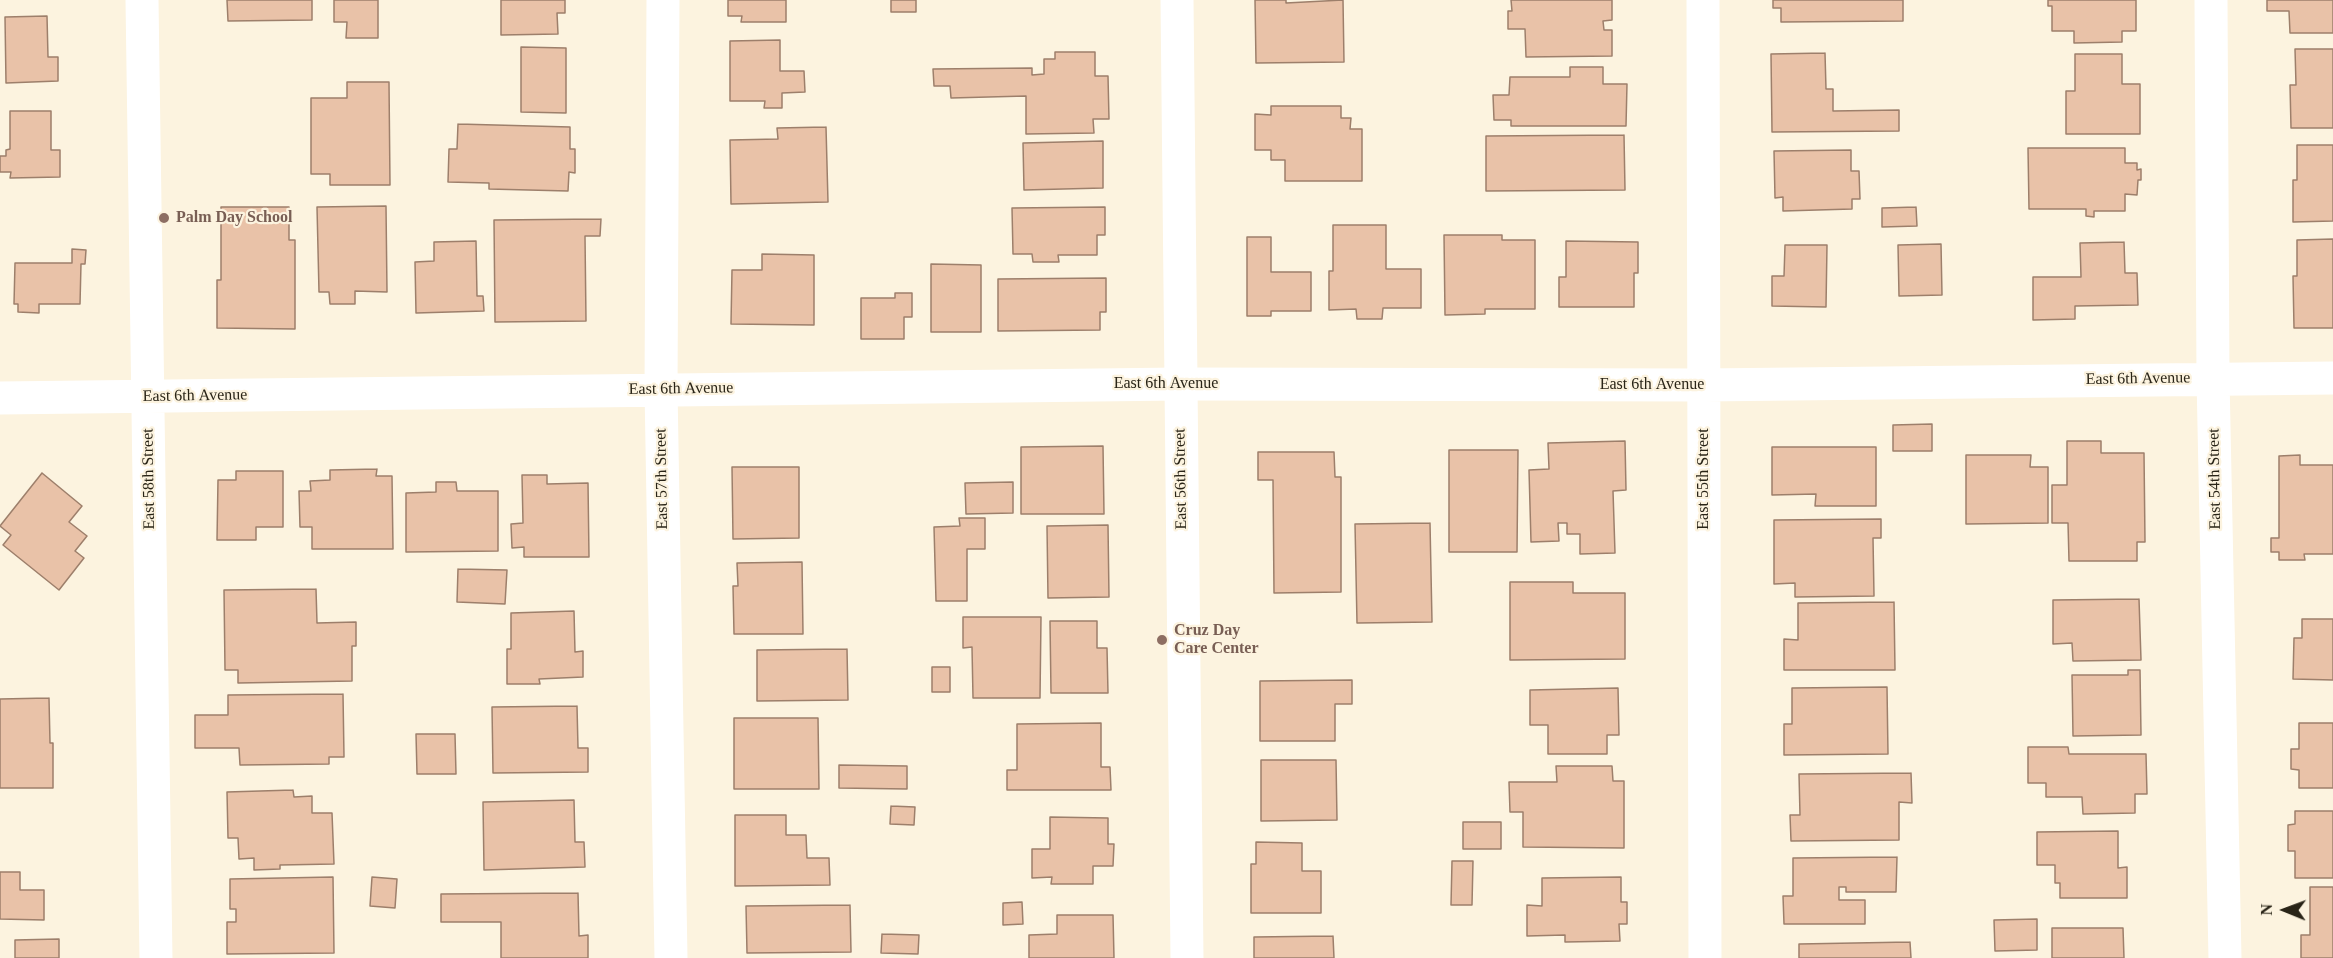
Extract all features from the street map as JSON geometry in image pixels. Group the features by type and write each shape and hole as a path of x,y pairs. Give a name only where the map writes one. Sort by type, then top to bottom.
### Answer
{"street":[{"name":"East 58th Street","path":"142,0 156,958"},
{"name":"East 57th Street","path":"663,0 661,389 671,958"},
{"name":"East 56th Street","path":"1177,0 1187,958"},
{"name":"East 55th Street","path":"1702,0 1705,958"},
{"name":"East 54th Street","path":"2211,0 2213,378 2225,958"},
{"name":"East 6th Avenue","path":"0,398 1180,384 1704,385 2333,378"}],"building":[{"path":"227,0 312,0 312,20 228,21"},
{"path":"334,0 378,0 378,38 346,38 347,22 334,22"},
{"path":"501,0 565,0 565,13 557,13 558,34 501,35"},
{"path":"728,0 786,0 786,22 741,22 742,16 728,16"},
{"path":"891,0 916,0 916,12 891,12"},
{"path":"1255,0 1286,0 1286,3 1343,0 1344,62 1256,63"},
{"path":"1511,0 1612,0 1612,20 1603,21 1604,30 1612,30 1612,56 1526,57 1525,29 1508,29 1508,11 1512,11"},
{"path":"1773,0 1903,0 1903,21 1781,22 1781,8 1773,8"},
{"path":"2048,0 2136,0 2136,31 2122,31 2122,42 2074,43 2074,31 2052,31 2052,6 2048,6"},
{"path":"2267,0 2333,0 2333,33 2290,33 2289,11 2267,11"},
{"path":"47,16 48,57 58,57 58,81 6,83 5,17"},
{"path":"780,40 780,71 804,71 805,92 782,93 782,108 764,108 765,101 730,101 730,41"},
{"path":"521,47 566,48 566,113 521,112"},
{"path":"2295,49 2333,49 2333,128 2291,128 2290,85 2296,85"},
{"path":"1055,52 1095,52 1095,76 1108,76 1109,119 1093,119 1094,133 1026,134 1026,96 951,98 950,86 934,86 933,69 1032,68 1032,75 1044,74 1044,59 1055,59"},
{"path":"1825,53 1826,89 1833,89 1833,111 1899,110 1899,131 1772,132 1771,54"},
{"path":"2075,54 2122,54 2122,84 2140,84 2140,134 2066,134 2066,91 2075,91"},
{"path":"1570,67 1603,67 1603,84 1627,84 1626,126 1511,126 1511,120 1494,120 1493,95 1509,95 1510,77 1570,77"},
{"path":"347,82 389,82 390,185 330,185 330,174 311,174 311,98 347,98"},
{"path":"1271,106 1341,106 1341,118 1351,118 1350,129 1362,129 1362,181 1285,181 1285,160 1271,160 1271,150 1255,150 1255,114 1271,115"},
{"path":"10,111 51,111 51,150 60,150 60,177 10,178 11,172 0,172 0,156 6,156 6,150 10,149"},
{"path":"458,124 570,127 570,149 575,149 575,173 569,172 568,191 489,189 489,183 448,182 449,149 457,149"},
{"path":"826,127 828,202 731,204 730,140 778,139 777,128"},
{"path":"1624,135 1625,190 1486,191 1486,136"},
{"path":"1103,141 1103,188 1024,190 1023,143"},
{"path":"2297,145 2333,145 2333,221 2293,222 2293,180 2297,180"},
{"path":"2028,148 2125,148 2125,163 2137,163 2137,170 2141,169 2137,195 2125,194 2125,211 2094,211 2094,217 2086,216 2086,209 2029,209"},
{"path":"1851,150 1851,171 1859,171 1860,199 1852,199 1852,209 1783,211 1783,197 1775,198 1774,151"},
{"path":"386,206 387,292 355,291 355,304 330,304 329,292 319,292 317,207"},
{"path":"221,207 289,207 289,240 295,240 295,329 217,328 217,280 221,280"},
{"path":"1105,207 1105,235 1097,235 1097,255 1058,255 1059,262 1033,262 1032,254 1013,254 1012,208"},
{"path":"1916,207 1917,226 1882,227 1882,208"},
{"path":"601,219 600,236 585,236 586,321 495,322 494,220"},
{"path":"1333,225 1386,225 1386,269 1421,269 1421,308 1383,308 1382,319 1357,319 1356,309 1329,310 1329,271 1333,271"},
{"path":"1444,235 1502,235 1502,240 1535,240 1535,309 1485,309 1485,314 1445,315"},
{"path":"1247,237 1271,237 1271,272 1311,272 1311,311 1271,311 1271,316 1247,316"},
{"path":"2333,239 2333,328 2294,328 2293,276 2297,276 2297,240"},
{"path":"476,241 477,296 483,296 484,311 416,313 415,262 434,261 434,242"},
{"path":"1566,241 1638,242 1638,273 1634,273 1634,307 1559,307 1559,277 1566,277"},
{"path":"2124,242 2125,273 2137,273 2138,305 2075,306 2075,319 2033,320 2033,277 2081,277 2080,243"},
{"path":"1941,244 1942,295 1899,296 1898,245"},
{"path":"1785,245 1827,245 1826,307 1772,306 1772,276 1784,276"},
{"path":"72,249 86,250 85,264 81,264 80,304 39,304 39,313 18,312 18,304 14,304 15,263 72,263"},
{"path":"762,254 814,255 814,325 731,324 732,270 762,270"},
{"path":"931,264 981,265 981,332 931,332"},
{"path":"1106,278 1106,312 1100,312 1100,330 998,331 998,279"},
{"path":"895,293 912,293 912,317 904,317 904,339 861,339 861,298 895,298"},
{"path":"1932,424 1932,451 1893,451 1893,425"},
{"path":"1625,441 1626,490 1613,491 1615,553 1580,554 1580,534 1567,534 1567,523 1558,523 1559,541 1531,542 1529,470 1549,469 1548,443"},
{"path":"2067,441 2101,441 2101,453 2144,453 2145,542 2137,542 2137,561 2069,561 2068,523 2052,523 2052,485 2067,485"},
{"path":"1103,446 1104,514 1021,514 1021,447"},
{"path":"1772,447 1876,447 1876,506 1815,506 1816,494 1772,495"},
{"path":"1449,450 1518,450 1517,552 1449,552"},
{"path":"1258,452 1334,452 1335,477 1341,477 1341,592 1274,593 1273,480 1258,480"},
{"path":"1966,455 2031,455 2030,467 2048,467 2048,523 1966,524"},
{"path":"2300,455 2300,465 2333,465 2333,554 2304,554 2305,560 2279,560 2279,552 2271,552 2271,538 2279,538 2279,456"},
{"path":"732,467 799,467 799,538 733,539"},
{"path":"377,469 376,476 392,476 393,549 312,549 312,527 300,527 299,491 311,491 310,481 330,480 330,470"},
{"path":"236,471 283,471 283,527 256,527 256,540 217,540 218,480 236,480"},
{"path":"42,473 82,506 69,522 87,536 75,551 84,558 59,590 3,545 11,535 0,526"},
{"path":"522,475 547,475 547,484 588,483 589,557 524,557 524,547 512,548 511,524 523,523"},
{"path":"436,482 456,482 457,491 498,491 498,551 406,552 406,493 436,492"},
{"path":"1013,482 1013,513 966,514 965,483"},
{"path":"959,518 985,518 985,549 967,549 967,601 936,601 934,527 960,526"},
{"path":"1881,519 1881,538 1873,538 1874,596 1795,597 1795,583 1774,584 1774,520"},
{"path":"1430,523 1432,622 1357,623 1355,524"},
{"path":"1108,525 1109,597 1048,598 1047,526"},
{"path":"802,562 803,634 734,634 733,586 738,586 737,563"},
{"path":"458,569 507,570 505,604 457,602"},
{"path":"1510,582 1573,582 1573,593 1625,593 1625,659 1510,660"},
{"path":"316,589 317,623 356,622 356,646 352,646 352,681 238,683 238,670 225,670 224,590"},
{"path":"2139,599 2141,660 2073,661 2072,643 2053,644 2053,600"},
{"path":"1894,602 1895,670 1784,670 1784,639 1798,640 1798,603"},
{"path":"574,611 575,652 583,651 583,677 539,679 540,684 507,684 507,649 511,649 511,613"},
{"path":"963,617 1041,617 1040,698 973,698 972,647 963,648"},
{"path":"2302,619 2333,619 2333,680 2293,679 2294,638 2302,638"},
{"path":"1050,621 1097,621 1097,648 1107,648 1108,693 1051,693"},
{"path":"847,649 848,700 757,701 757,650"},
{"path":"932,667 950,667 950,692 932,692"},
{"path":"2128,670 2140,670 2141,735 2073,736 2072,675 2128,675"},
{"path":"1352,680 1352,704 1335,704 1335,741 1260,741 1260,681"},
{"path":"1887,687 1888,754 1784,755 1784,724 1792,724 1792,688"},
{"path":"1618,688 1619,735 1607,735 1607,754 1548,754 1548,725 1530,725 1530,690"},
{"path":"343,694 344,757 329,757 329,764 240,765 239,748 195,748 195,715 228,715 228,695"},
{"path":"49,698 50,743 53,743 53,788 0,788 0,699"},
{"path":"577,706 578,748 588,748 588,772 493,773 492,707"},
{"path":"734,718 818,718 819,789 734,789"},
{"path":"1101,723 1101,767 1110,767 1111,790 1007,790 1007,770 1017,770 1017,724"},
{"path":"2299,723 2333,723 2333,788 2299,788 2299,770 2291,769 2291,749 2299,749"},
{"path":"416,734 455,734 456,774 417,774"},
{"path":"2028,747 2068,747 2069,754 2146,754 2147,794 2135,794 2135,813 2083,814 2082,797 2046,797 2046,783 2028,783"},
{"path":"1261,760 1336,760 1337,820 1261,821"},
{"path":"839,765 907,766 907,789 839,788"},
{"path":"1556,766 1612,766 1613,781 1624,781 1624,848 1523,847 1523,812 1510,812 1509,782 1557,782"},
{"path":"1911,773 1912,803 1899,802 1899,840 1791,841 1790,815 1800,815 1799,774"},
{"path":"293,790 294,797 312,796 312,813 332,813 334,864 280,865 280,869 254,870 254,858 239,859 238,838 228,838 227,792"},
{"path":"574,800 575,842 584,842 585,867 484,870 483,802"},
{"path":"891,806 915,807 914,825 890,824"},
{"path":"2295,811 2333,811 2333,878 2295,878 2295,851 2288,851 2288,825 2295,824"},
{"path":"735,815 786,815 786,835 806,835 807,858 829,858 830,885 735,886"},
{"path":"1050,817 1108,818 1108,844 1114,844 1113,866 1093,866 1093,884 1051,884 1052,877 1032,878 1032,849 1050,849"},
{"path":"1463,822 1501,822 1501,849 1463,849"},
{"path":"2118,831 2118,868 2127,867 2127,898 2060,898 2060,883 2055,883 2055,865 2037,865 2037,832"},
{"path":"1256,842 1302,843 1302,871 1321,871 1321,913 1251,913 1251,864 1256,864"},
{"path":"1897,857 1896,892 1846,892 1846,887 1839,887 1839,900 1865,900 1865,924 1784,924 1783,896 1793,896 1793,858"},
{"path":"1452,861 1473,861 1472,905 1451,905"},
{"path":"0,872 20,872 20,890 44,890 44,920 0,919"},
{"path":"333,877 334,953 227,954 227,922 236,922 236,909 230,909 230,879"},
{"path":"372,877 397,879 395,908 370,906"},
{"path":"1621,877 1621,902 1627,902 1627,924 1619,924 1620,941 1565,942 1565,935 1527,936 1527,905 1542,906 1542,878"},
{"path":"2310,887 2333,887 2333,958 2301,958 2301,935 2310,935"},
{"path":"578,893 579,936 588,935 588,958 501,958 501,922 441,922 441,894"},
{"path":"1022,902 1023,924 1003,925 1003,903"},
{"path":"850,905 851,952 747,953 746,906"},
{"path":"1057,915 1113,915 1114,958 1029,958 1029,935 1057,934"},
{"path":"2037,919 2037,950 1995,951 1994,920"},
{"path":"2052,928 2123,928 2124,958 2052,958"},
{"path":"882,934 919,935 918,954 881,953"},
{"path":"1333,936 1334,958 1254,958 1254,937"},
{"path":"59,939 59,958 15,958 15,940"},
{"path":"1910,942 1911,958 1799,958 1799,944"}],"place":[{"name":"Palm Day School","path":"164,218"},
{"name":"Cruz Day Care Center","path":"1162,640"}]}
